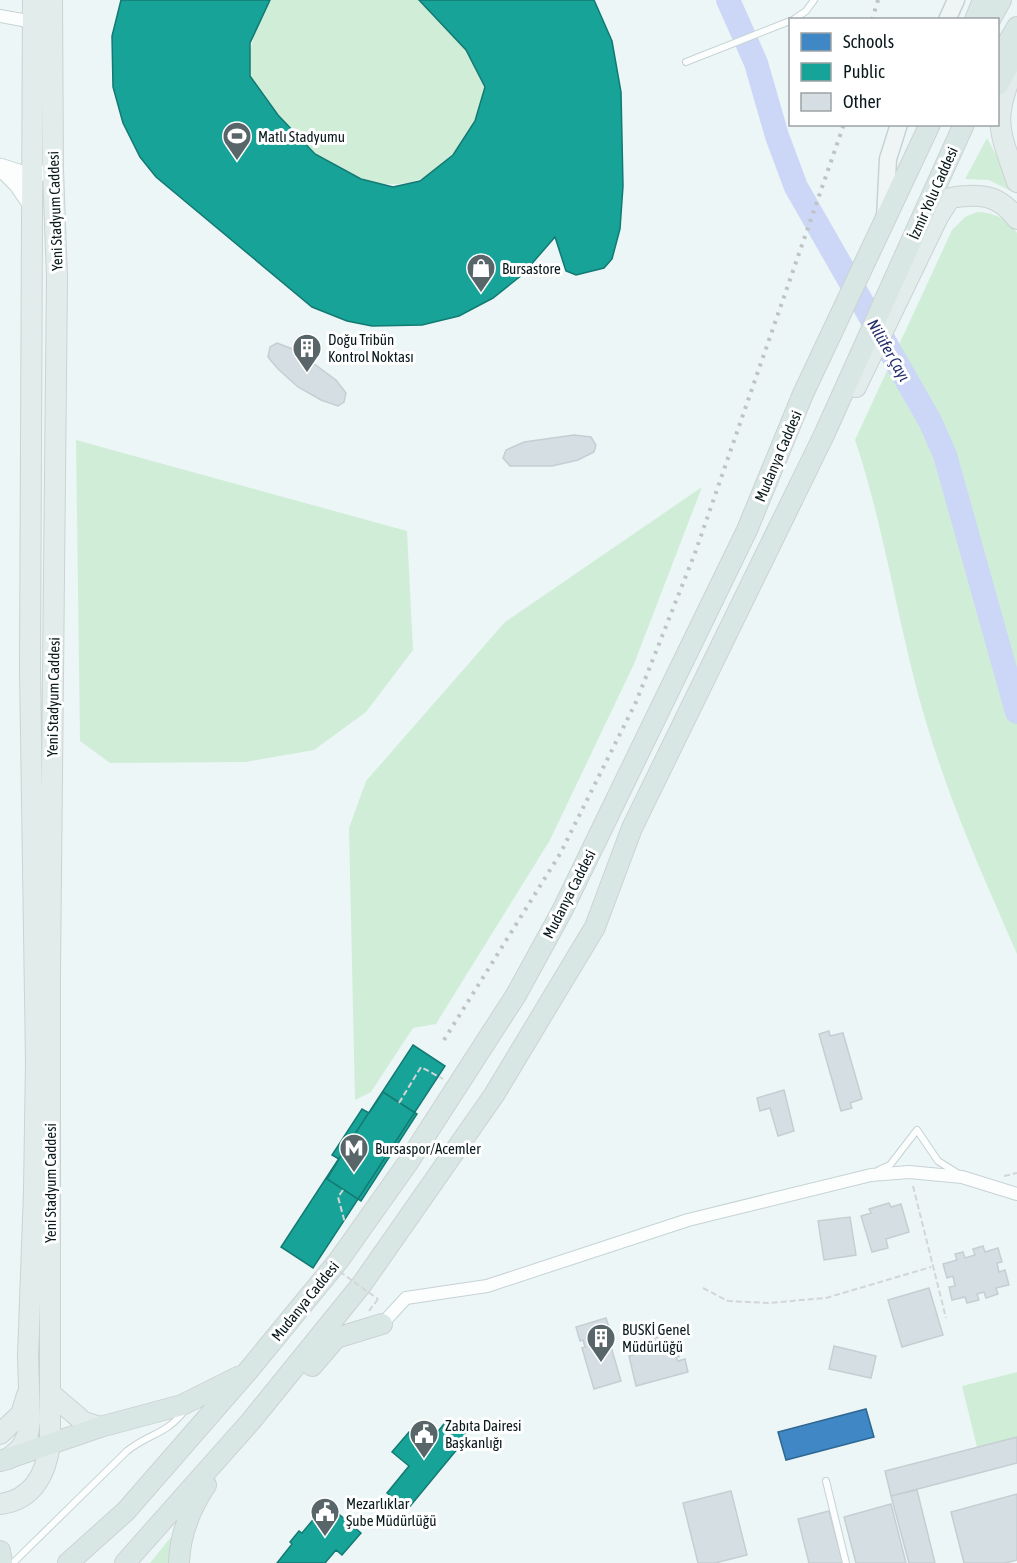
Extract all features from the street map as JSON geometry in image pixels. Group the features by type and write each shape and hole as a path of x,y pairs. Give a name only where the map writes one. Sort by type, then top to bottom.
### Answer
{"highway":[{"path":"976,18 983,0"},
{"path":"991,18 1001,0"},
{"path":"999,57 1017,27"},
{"path":"999,84 1017,50"},
{"name":"İzmir Yolu Caddesi","path":"907,262 963,126"},
{"path":"907,262 976,126"},
{"name":"Mudanya Caddesi","path":"68,1563 126,1511 248,1371 369,1221 516,995 562,910 747,530 803,394 929,128"},
{"name":"Mudanya Caddesi","path":"125,1563 251,1420 362,1284 494,1095 595,927 632,828 827,437 907,262"},
{"path":"179,1563 179,1546 196,1499 251,1420 289,1392 336,1338 382,1324"},
{"path":"4,1460 100,1427 174,1408 248,1371"},
{"path":"0,1551 2,1563"}],"main road":[{"name":"Yeni Stadyum Caddesi","path":"4,1460 21,1448 28,1434 36,1064 30,668 34,210 32,170 33,0"},
{"name":"Yeni Stadyum Caddesi","path":"0,1504 14,1503 28,1494 40,1480 47,1463 50,1444 50,960 57,277 53,170 52,0"},
{"path":"948,18 956,0"},
{"path":"1017,59 999,117 999,131 1010,154 1017,182"},
{"path":"882,229 888,159 898,126"},
{"path":"827,437 938,217 950,198 976,194 992,197 1004,203 1014,216"},
{"path":"0,1434 21,1414 28,1392"},
{"path":"50,1393 84,1422 100,1427"}],"street":[{"path":"0,16 33,22"},
{"path":"0,160 32,170"},
{"path":"0,167 53,170"},
{"path":"0,167 17,184 34,210"},
{"path":"382,1324 406,1298 487,1286 688,1220 871,1175 909,1172 962,1177 1017,1194"}],"lane":[{"path":"795,18 806,11 814,0"},
{"path":"686,62 789,21"},
{"path":"871,1175 890,1165 918,1130 938,1161 962,1177"},
{"path":"13,1563 127,1451 141,1440 157,1435 175,1424 194,1399"},
{"path":"826,1480 846,1563"}],"path":[{"path":"399,1102 422,1067 457,1087"},
{"path":"909,1172 946,1318"},
{"path":"343,1190 338,1197 347,1230"},
{"path":"325,1261 378,1299"},
{"path":"703,1288 728,1301 768,1303 826,1298 932,1267"}],"green space":[{"path":"270,0 419,0 466,50 485,87 477,118 460,147 443,165 425,177 406,183 385,184 363,179 340,170 316,155 266,100 250,74 252,45"},
{"path":"987,138 1017,194 989,180 965,179"},
{"path":"977,212 1000,217 1017,233 1017,954 968,839 935,752 907,652 875,510 855,440 952,230 965,217"},
{"path":"76,440 407,531 413,650 366,712 314,750 246,762 110,763 80,741"},
{"path":"702,487 634,664 550,840 436,1024 413,1028 371,1092 355,1100 349,828 366,781 505,622"},
{"path":"1017,1372 1017,1437 977,1447 962,1386"},
{"path":"171,1537 171,1563 150,1563"}],"building: Schools":[{"path":"866,1409 874,1437 786,1460 778,1432"}],"building: Public":[{"name":"Matlı Stadyumu","path":"121,0 270,0 250,43 250,76 278,115 315,154 361,179 393,187 420,181 453,155 475,121 485,87 466,50 419,0 594,0 612,41 621,92 623,186 620,229 612,259 604,268 576,275 566,271 555,237 522,275 493,298 459,316 422,325 372,326 347,321 312,307 156,177 140,157 123,123 113,87 112,36"},
{"path":"413,1045 445,1066 313,1268 281,1247"},
{"path":"383,1092 417,1114 361,1201 327,1179 339,1159 332,1155 362,1109 369,1113"},
{"name":"Zabıta Dairesi Başkanlığı","path":"448,1419 468,1436 407,1510 387,1493 409,1466 392,1452 409,1432 426,1446"},
{"name":"Mezarlıklar Şube Müdürlüğü","path":"327,1504 361,1533 342,1555 336,1550 325,1563 277,1563 299,1531 302,1533 317,1515 315,1514"}],"building: Other":[{"name":"Doğu Tribün Kontrol Noktası","path":"277,343 295,350 336,380 346,393 344,402 338,406 321,400 298,387 268,357 270,347"},
{"path":"574,435 591,437 596,445 594,452 578,460 552,466 510,466 503,458 506,450 524,442"},
{"path":"829,1031 830,1036 843,1033 862,1099 850,1103 852,1108 841,1111 819,1034"},
{"path":"784,1090 794,1131 778,1136 770,1108 760,1111 757,1098"},
{"path":"889,1203 891,1207 901,1204 909,1232 886,1239 888,1248 872,1252 861,1216 871,1213 869,1209"},
{"path":"850,1217 856,1255 824,1260 818,1221"},
{"path":"983,1246 985,1252 998,1248 1002,1262 997,1263 999,1272 1005,1270 1009,1285 996,1288 998,1294 986,1298 984,1292 977,1294 979,1300 967,1303 965,1297 952,1300 949,1287 955,1286 953,1276 947,1278 943,1264 957,1260 955,1254 963,1252 965,1258 975,1255 973,1249"},
{"path":"929,1288 943,1335 902,1347 888,1300"},
{"name":"BUSKİ Genel Müdürlüğü","path":"606,1318 613,1339 609,1340 621,1381 594,1389 582,1348 585,1347 583,1340 580,1341 576,1327"},
{"path":"673,1333 679,1357 676,1357 678,1361 685,1359 688,1372 636,1386 629,1356 633,1355 630,1344"},
{"path":"834,1346 876,1356 871,1378 829,1369"},
{"path":"1017,1437 1017,1463 891,1496 885,1471"},
{"path":"917,1490 935,1563 909,1563 891,1496"},
{"path":"731,1491 747,1555 715,1563 698,1563 683,1503"},
{"path":"1017,1494 1017,1560 1005,1563 964,1563 951,1512"},
{"path":"891,1504 906,1563 856,1563 844,1517"},
{"path":"829,1511 843,1563 809,1563 798,1519"}],"waterway":[{"name":"Nilüfer Çayı","path":"728,0 756,63 777,136 796,187 930,421 945,455 1017,712"}],"railway":[{"path":"873,18 878,0"},
{"path":"444,1040 560,854 636,702 695,553 843,126"}],"place":[{"name":"Matlı Stadyumu","path":"237,162"},
{"name":"Bursastore","path":"481,294"},
{"name":"Doğu Tribün Kontrol Noktası","path":"307,374"},
{"name":"Bursaspor/Acemler","path":"354,1174"},
{"name":"BUSKİ Genel Müdürlüğü","path":"601,1364"},
{"name":"Zabıta Dairesi Başkanlığı","path":"424,1460"},
{"name":"Mezarlıklar Şube Müdürlüğü","path":"325,1538"}]}
